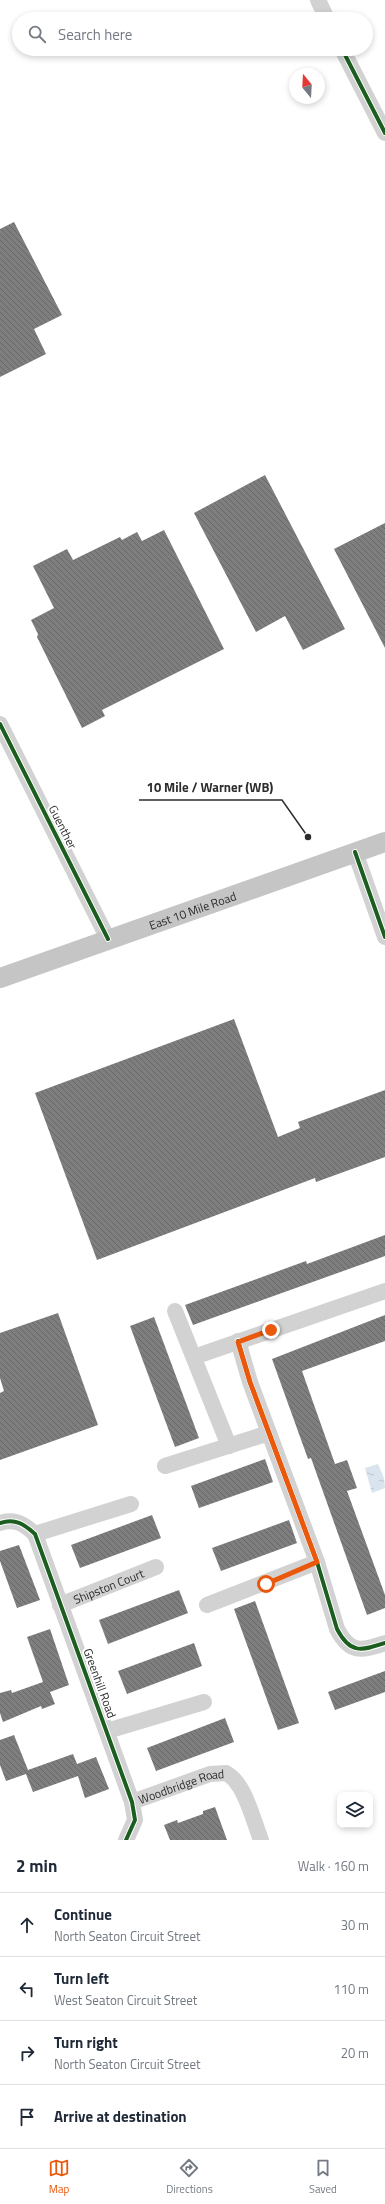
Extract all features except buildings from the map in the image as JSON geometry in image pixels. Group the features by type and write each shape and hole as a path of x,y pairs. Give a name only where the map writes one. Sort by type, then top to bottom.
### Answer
{"main road":[{"name":"East 10 Mile Road","path":"0,978 385,842"}],"street":[{"path":"318,0 324,12"},
{"path":"346,56 385,133"},
{"name":"Guenther","path":"0,724 108,939"},
{"path":"355,852 385,937"},
{"path":"194,1358 385,1291"},
{"path":"175,1311 229,1446"},
{"path":"238,1342 250,1382 317,1562 337,1629 349,1646 357,1650 385,1643"},
{"path":"165,1466 269,1434"},
{"path":"0,1523 7,1521 19,1522 35,1534 131,1504"},
{"name":"Greenhill Road","path":"35,1534 132,1802 135,1820 126,1840"},
{"path":"207,1605 317,1562"},
{"name":"Shipston Court","path":"60,1605 156,1567"},
{"path":"107,1731 204,1702"},
{"name":"Woodbridge Road","path":"132,1802 210,1774 226,1773 237,1781 242,1789 260,1840"}],"water":[{"path":"378,1464 384,1478 385,1488 372,1493 365,1468"}],"cycle path":[{"path":"346,56 385,133"},
{"path":"0,724 108,939"},
{"path":"355,852 385,937"},
{"path":"238,1341 250,1382 317,1562 337,1629 342,1637 352,1647 363,1649 385,1643"},
{"path":"0,1523 10,1521 19,1523 27,1527 35,1534 132,1802 135,1820 126,1840"}],"place":[{"name":"10 Mile / Warner (WB)","path":"308,837"}],"route":[{"path":"266,1584 317,1562 250,1382 238,1342 271,1330"}]}
